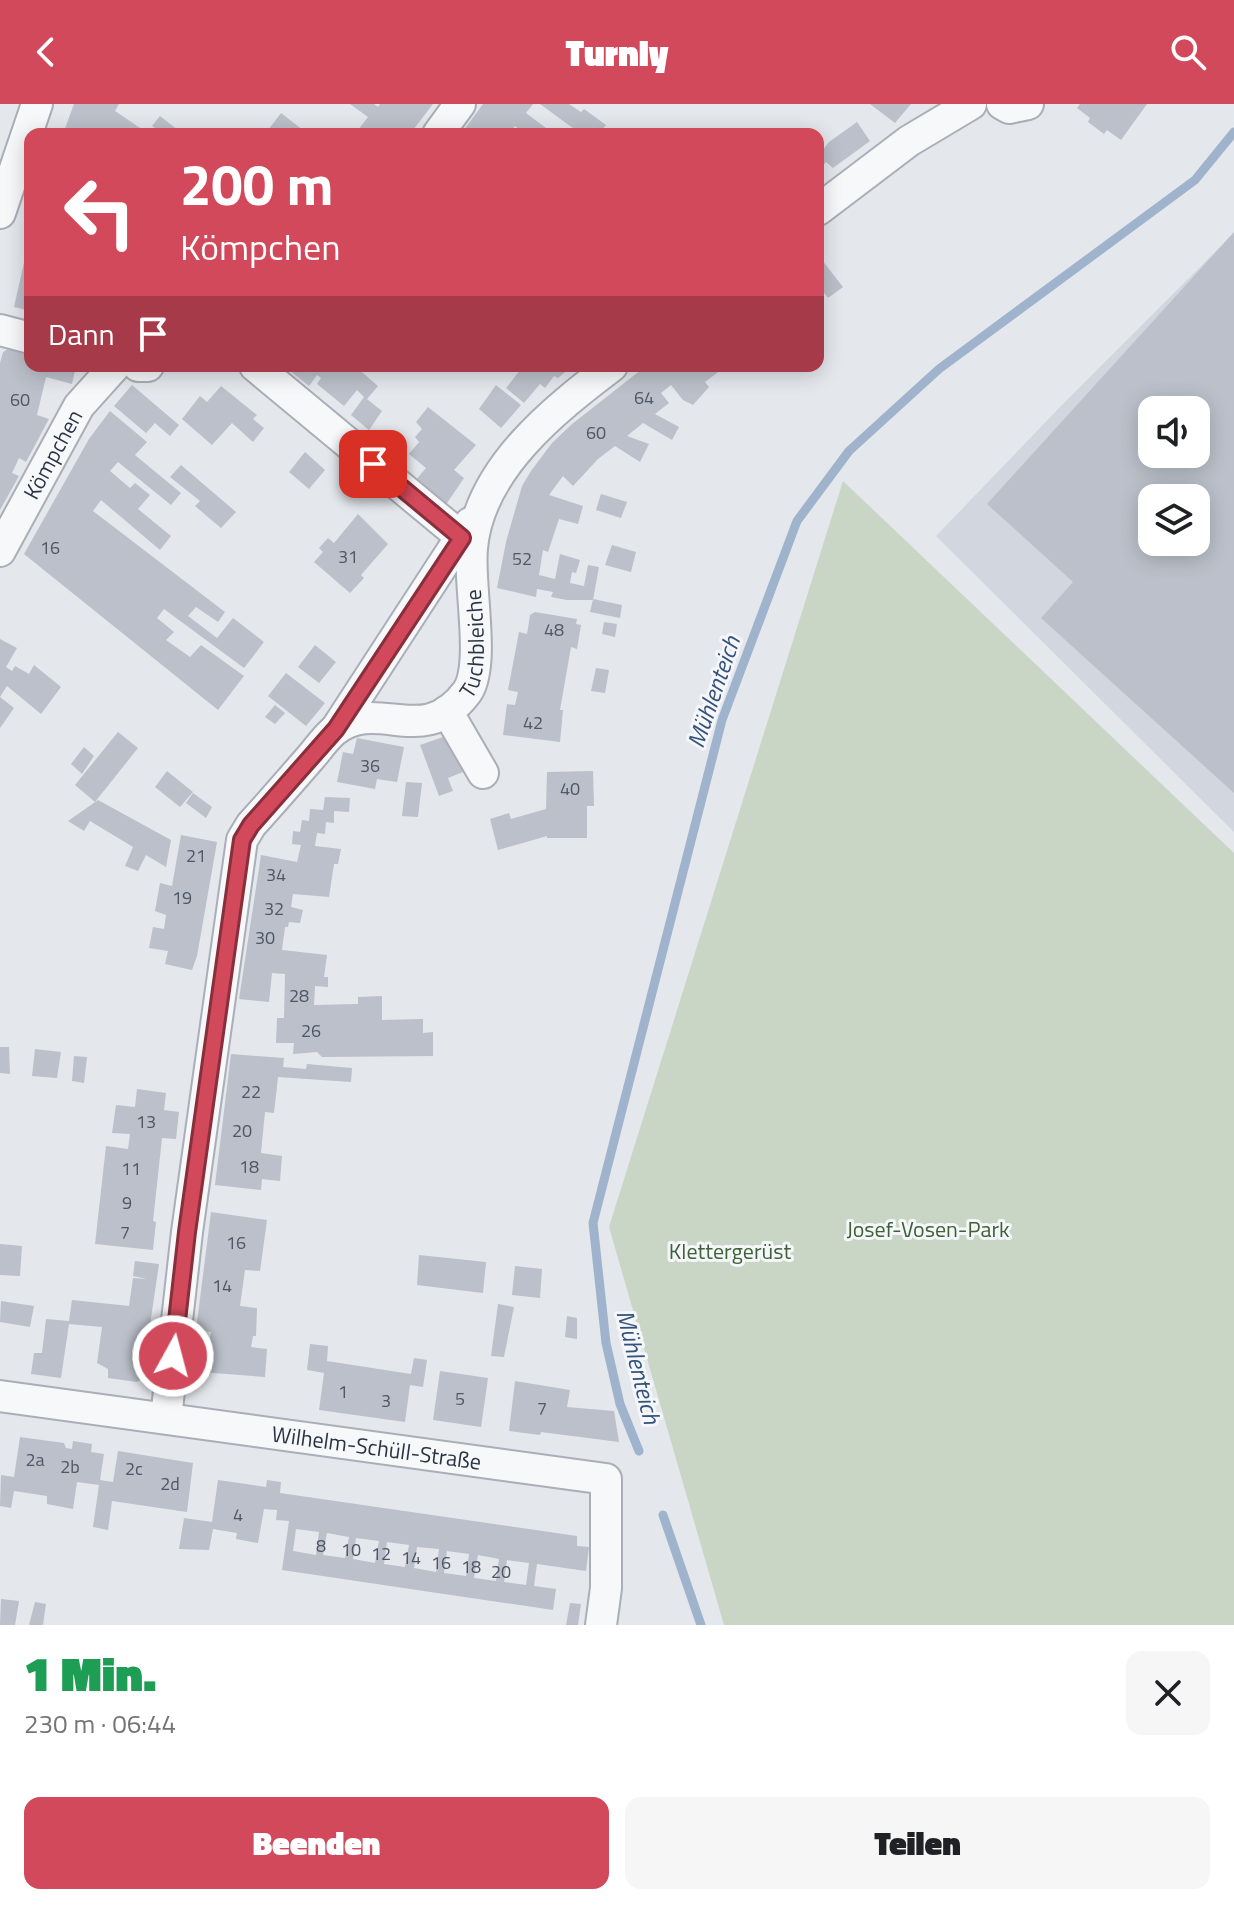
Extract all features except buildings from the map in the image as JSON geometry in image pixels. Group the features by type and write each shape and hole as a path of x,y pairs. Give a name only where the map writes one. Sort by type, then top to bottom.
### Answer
{"street":[{"path":"29,128 37,104"},
{"path":"442,128 460,104"},
{"path":"824,205 909,141 971,104"},
{"path":"1002,104 1009,108 1028,104"},
{"path":"0,213 24,142"},
{"path":"0,330 24,336"},
{"name":"Kömpchen","path":"0,551 79,406 110,372"},
{"path":"266,372 467,542"},
{"name":"Tuchbleiche","path":"166,1418 187,1232 242,840 251,825 336,729 467,542 485,500 510,459 556,411 605,372"},
{"name":"Tuchbleiche","path":"336,729 368,718 417,722 438,717 469,688 473,677 475,642 467,542"},
{"path":"447,711 483,773"},
{"name":"Wilhelm-Schüll-Straße","path":"0,1396 606,1479 606,1588 601,1625"}],"shaded area":[{"path":"1234,233 1234,832 936,536 1063,404"}],"green space":[{"name":"Josef-Vosen-Park","path":"843,481 1234,853 1234,1625 724,1625 609,1227"}],"waterway":[{"name":"Mühlenteich","path":"639,1451 620,1404 606,1343 593,1223 722,720 797,521 849,451 939,369 1195,180 1234,132"},
{"name":"Mühlenteich","path":"663,1515 701,1625"}],"route":[{"path":"173,1356 187,1232 242,840 251,825 336,729 462,538 373,464"}],"park label":[{"name":"Klettergerüst","path":"730,1251"}]}
